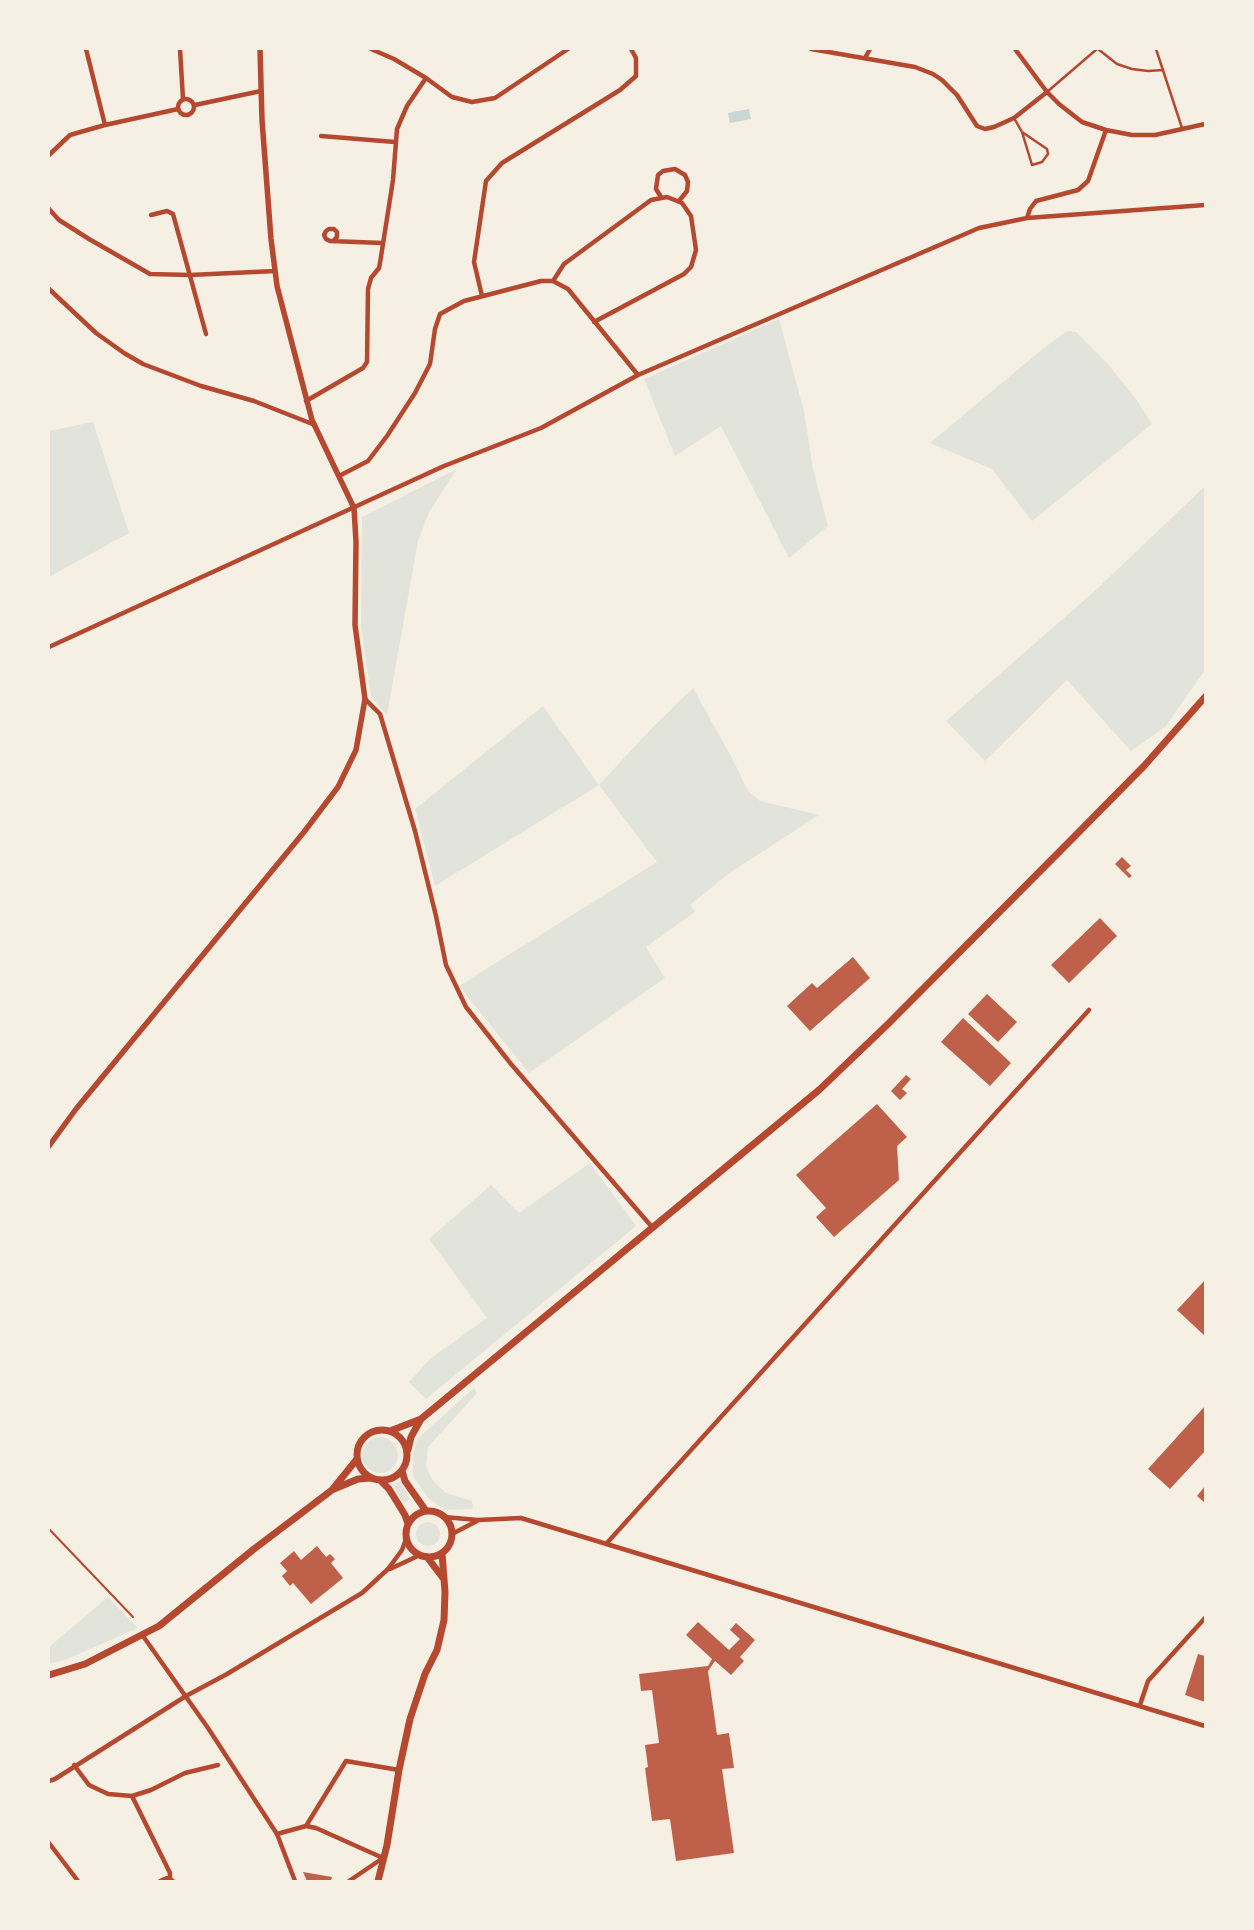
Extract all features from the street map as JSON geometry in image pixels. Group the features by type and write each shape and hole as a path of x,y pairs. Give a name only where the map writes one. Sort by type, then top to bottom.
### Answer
{"main road":[{"path":"332,1490 356,1459 359,1443 364,1436 380,1430 390,1431 421,1419 797,1109 888,1024 1144,766 1205,697"},
{"path":"49,1675 85,1664 143,1636 159,1626 254,1549 332,1490 358,1479 388,1480 402,1471 408,1455 411,1437 421,1419"},
{"path":"390,1431 402,1440 408,1455"},
{"path":"356,1459 359,1467 372,1478"},
{"path":"402,1471 405,1481 426,1511"},
{"path":"380,1480 389,1489 405,1515 408,1524 406,1539 414,1552 424,1556 443,1578"},
{"path":"378,1881 410,1719 425,1674 437,1650 444,1620 442,1553 450,1542 452,1534 450,1525 444,1517 432,1512 426,1511 415,1515 408,1524"},
{"path":"424,1556 442,1553"}],"street":[{"path":"86,49 105,124"},
{"path":"180,49 183,99"},
{"path":"49,1146 76,1108 304,832 338,787 356,750 365,699 355,625 356,542 354,508 315,425 306,401 277,286 265,159 260,49"},
{"path":"372,49 394,59 426,78 452,97 472,102 495,98 568,49"},
{"path":"482,296 474,262 486,182 502,162 620,90 636,76 636,58 630,49"},
{"path":"811,49 914,67 933,74 957,95 977,126 985,129 1014,118 1047,92"},
{"path":"865,58 870,49"},
{"path":"1015,49 1047,92 1082,122 1106,130 1132,135 1155,135 1205,124"},
{"path":"306,401 364,368 367,357 368,289 371,278 378,268 393,180 397,129 407,106 426,78"},
{"path":"195,105 261,91"},
{"path":"183,99 189,99 195,105 194,110 188,115 181,114 178,109 178,104 183,99"},
{"path":"49,155 70,135 105,124 178,109"},
{"path":"1027,218 1030,209 1036,201 1078,190 1088,181 1106,130"},
{"path":"321,136 395,142"},
{"path":"661,197 656,189 658,176 662,171 675,168 685,175 688,182 687,191 678,201"},
{"path":"553,281 564,264 651,200 667,197 687,207 691,216 696,250 691,267 684,274 594,322"},
{"path":"49,647 444,466 541,428 638,375 979,228 1027,218 1205,205"},
{"path":"49,209 59,220 150,274 190,275 275,271"},
{"path":"151,215 167,211 174,214 206,334"},
{"path":"334,240 382,243"},
{"path":"339,476 368,461 387,436 415,393 430,364 435,329 440,314 464,301 541,281 553,281 568,289 638,375"},
{"path":"49,289 96,333 143,364 201,386 254,401 315,425"},
{"path":"365,699 380,714 415,831 446,965 466,1007 510,1064 652,1227"},
{"path":"606,1544 1089,1010"},
{"path":"444,1517 478,1520 520,1518 1205,1726"},
{"path":"452,1534 478,1520"},
{"path":"49,1781 186,1696 227,1674 362,1593 388,1569 402,1550 406,1539"},
{"path":"388,1569 424,1556"},
{"path":"1140,1705 1148,1681 1205,1618"},
{"path":"143,1636 186,1696 277,1834 295,1881"},
{"path":"306,1826 346,1761 399,1770"},
{"path":"74,1765 89,1785 108,1794 132,1796 151,1790 185,1773 218,1765"},
{"path":"132,1796 170,1873 171,1880 167,1878 160,1881"},
{"path":"277,1834 306,1826 316,1828 384,1858"},
{"path":"49,1843 78,1881"},
{"path":"349,1881 384,1858"}],"lane":[{"path":"1047,92 1098,49 1117,64 1132,69 1163,70"},
{"path":"1156,49 1182,129"},
{"path":"1014,118 1022,132 1032,165 1042,162 1048,154 1047,149 1022,132"}],"path":[{"path":"49,1529 133,1617"}],"shaded area":[{"path":"749,109 751,119 730,123 728,113"},
{"path":"779,319 804,411 813,469 828,526 789,558 721,426 675,456 644,379"},
{"path":"1067,331 1076,332 1107,363 1136,399 1152,424 1032,521 992,469 930,443 1040,351"},
{"path":"93,422 129,533 49,577 49,431"},
{"path":"457,469 429,512 418,541 387,715 371,697 361,627 362,517"},
{"path":"1205,486 1205,670 1165,727 1131,751 1067,680 985,761 946,721 1098,588"},
{"path":"693,688 748,791 760,801 819,815 728,874 690,905 695,912 646,947 665,978 529,1073 459,986 657,862 599,785 652,728"},
{"path":"543,706 599,785 435,886 415,809"},
{"path":"590,1163 636,1226 426,1399 409,1382 431,1358 487,1318 429,1239 491,1185 519,1213"},
{"path":"474,1388 477,1393 428,1447 426,1466 433,1481 446,1493 472,1501 473,1509 445,1510 428,1498 413,1476 413,1454 417,1439"},
{"path":"380,1437 387,1438 393,1442 397,1448 397,1462 393,1468 387,1472 380,1473 373,1472 367,1468 363,1462 362,1455 363,1448 367,1442 373,1438"},
{"path":"400,1481 410,1499 403,1503 393,1485"},
{"path":"428,1522 437,1525 440,1534 437,1543 428,1546 419,1543 416,1534 419,1525"},
{"path":"108,1597 138,1628 65,1660 49,1664 49,1647"}],"building":[{"path":"1122,857 1131,866 1126,870 1132,876 1129,878 1115,864"},
{"path":"1100,918 1117,936 1069,983 1051,965"},
{"path":"853,957 870,978 810,1031 787,1006 812,983 817,988"},
{"path":"987,994 1017,1022 998,1042 968,1014"},
{"path":"963,1018 1011,1063 990,1086 941,1042"},
{"path":"906,1075 911,1079 902,1089 907,1093 900,1100 891,1091"},
{"path":"877,1104 907,1137 897,1146 899,1180 834,1237 816,1217 826,1208 796,1175"},
{"path":"1205,1280 1205,1336 1177,1310"},
{"path":"1205,1406 1205,1451 1170,1489 1148,1469"},
{"path":"1205,1486 1205,1503 1197,1496"},
{"path":"317,1546 326,1557 330,1554 335,1559 331,1563 343,1578 311,1604 293,1583 290,1586 282,1576 287,1571 280,1563 294,1551 301,1560"},
{"path":"698,1622 729,1650 740,1639 730,1630 736,1623 755,1640 740,1657 744,1661 731,1675 715,1661 708,1671 717,1735 729,1733 734,1768 722,1769 734,1853 676,1861 670,1819 652,1821 645,1768 648,1767 645,1745 659,1743 652,1690 641,1691 639,1674 708,1666 712,1659 686,1635"},
{"path":"1198,1654 1205,1656 1205,1702 1185,1695"},
{"path":"303,1872 332,1877 331,1881 307,1881"}]}
